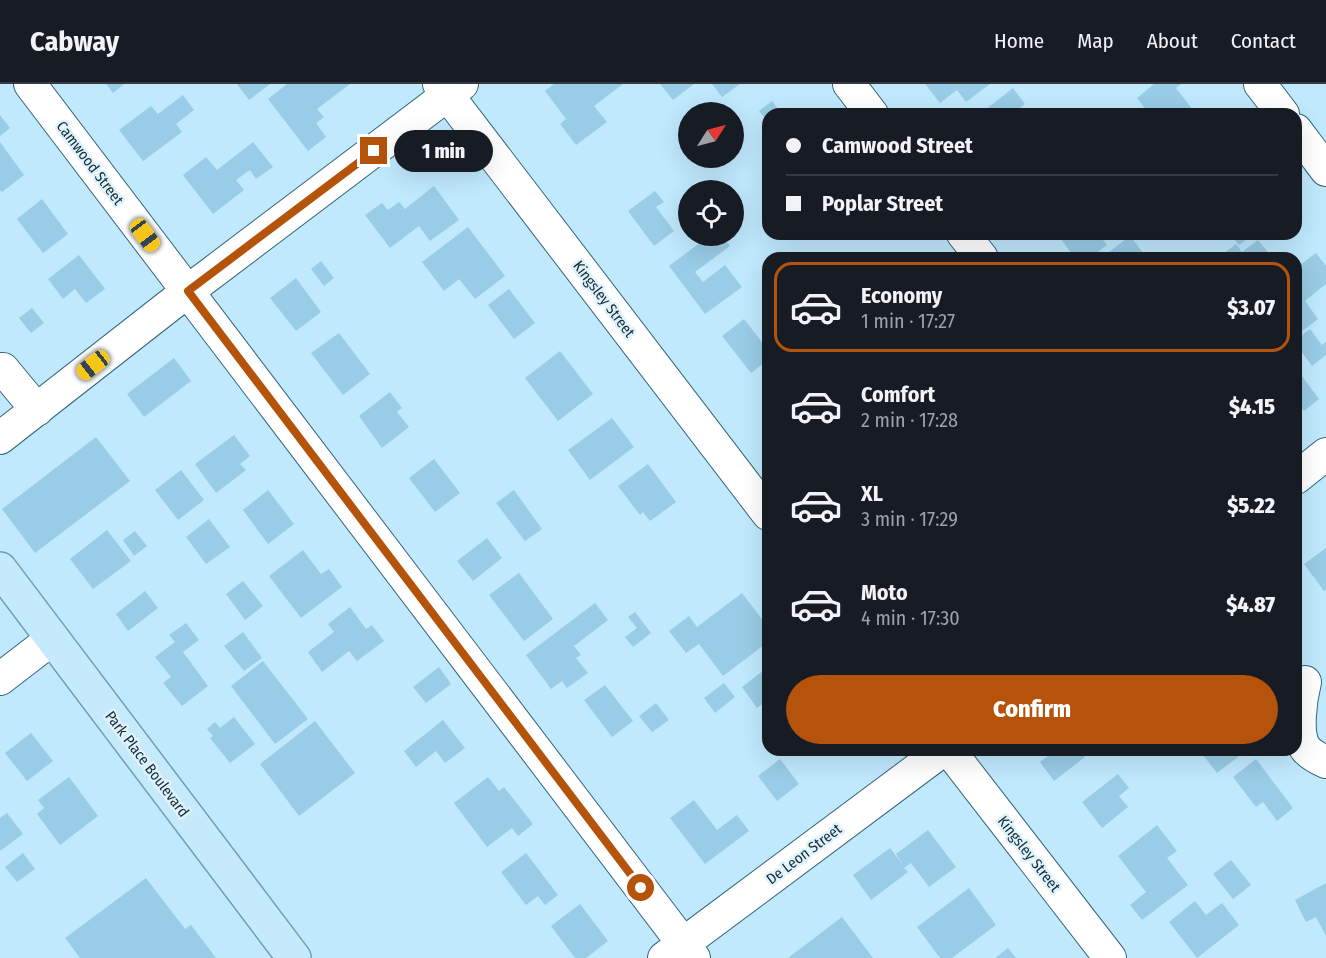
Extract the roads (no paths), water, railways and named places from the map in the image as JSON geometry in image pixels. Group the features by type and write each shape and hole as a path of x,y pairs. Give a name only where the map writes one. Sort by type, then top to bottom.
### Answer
{"main road":[{"name":"Park Place Boulevard","path":"0,569 294,958"}],"street":[{"name":"Camwood Street","path":"30,84 188,291 683,953"},
{"path":"849,84 867,108"},
{"path":"1260,84 1278,108"},
{"path":"0,438 450,88"},
{"name":"Kingsley Street","path":"450,88 762,506"},
{"path":"1302,138 1326,170"},
{"path":"968,240 977,252"},
{"path":"0,369 3,369 37,410"},
{"path":"1302,473 1326,454"},
{"path":"0,679 52,639"},
{"path":"1302,695 1309,678"},
{"path":"1302,736 1304,747 1313,756 1326,762"},
{"name":"De Leon Street","path":"683,953 936,756"},
{"name":"Kingsley Street","path":"954,756 1110,958"}]}
